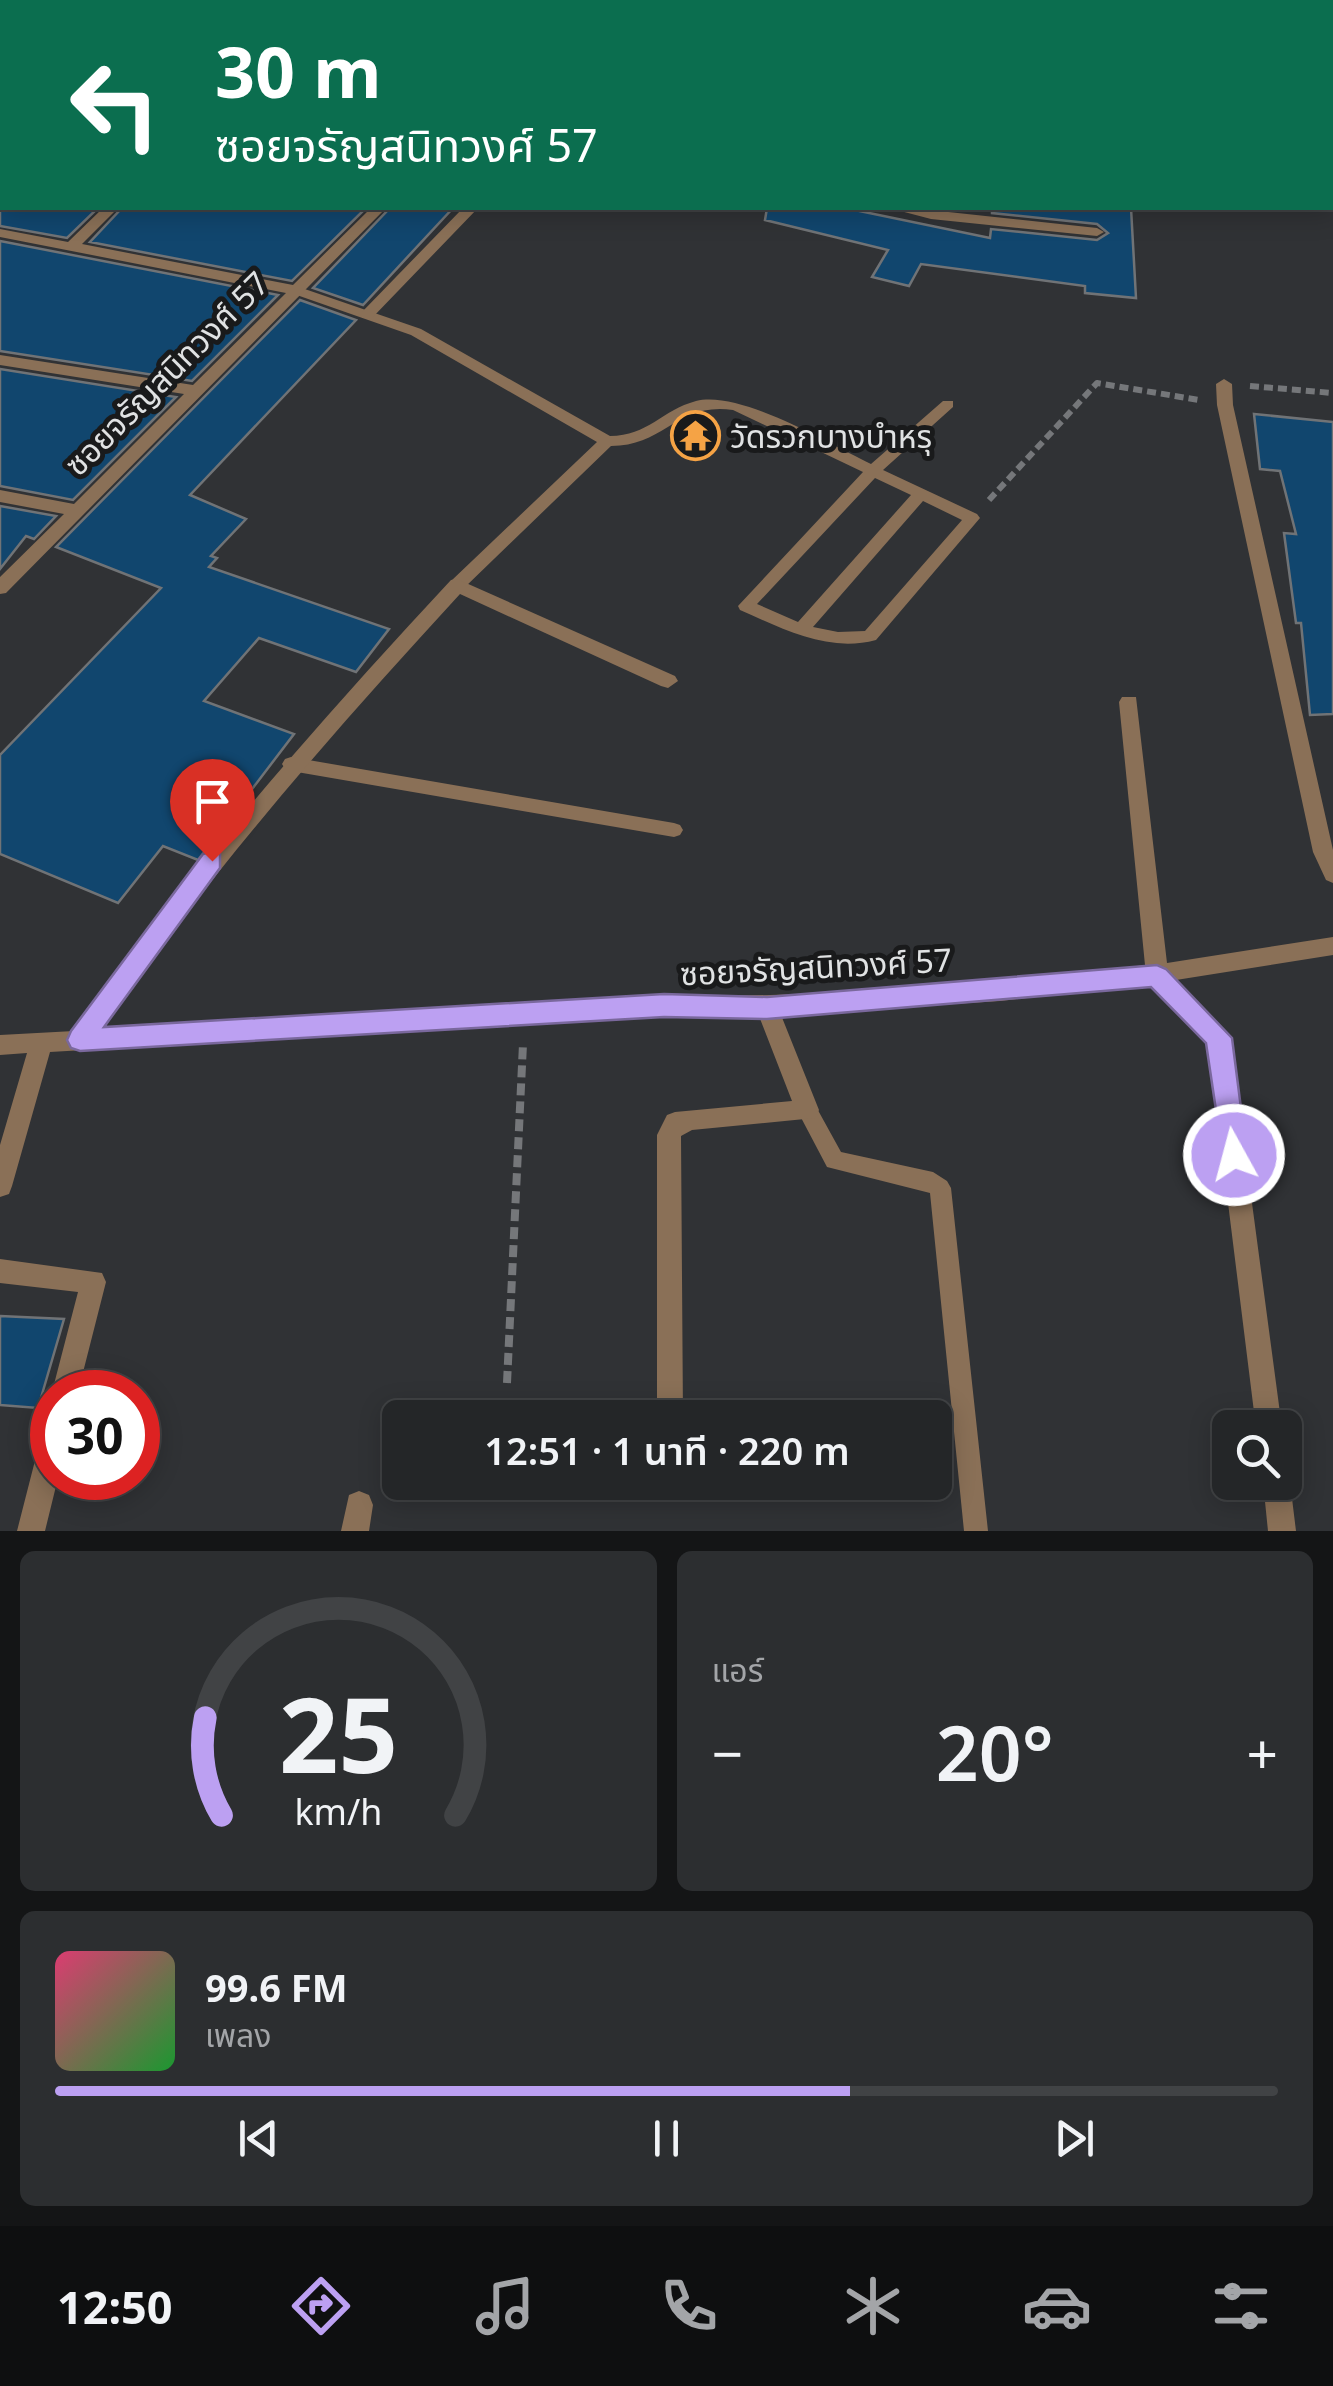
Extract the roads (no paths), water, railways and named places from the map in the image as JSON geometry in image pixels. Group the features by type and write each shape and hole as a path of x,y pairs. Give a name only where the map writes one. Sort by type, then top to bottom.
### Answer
{"street":[{"path":"74,244 110,210"},
{"name":"ซอยจรัญสนิทวงศ์ 57","path":"0,588 377,210"},
{"path":"367,315 469,210"},
{"path":"931,211 1097,232"},
{"path":"0,233 74,244 296,290"},
{"path":"0,360 196,392"},
{"path":"1224,394 1323,852 1333,874"},
{"path":"0,496 75,510"},
{"path":"80,1040 129,967 291,764 457,585 668,681"},
{"path":"1129,702 1157,976 1219,1038 1267,1410"},
{"name":"ซอยจรัญสนิทวงศ์ 57","path":"0,1045 664,1006 767,1008 1157,976 1333,946"},
{"path":"670,1400 668,1135 676,1122 692,1119 807,1110 767,1008"},
{"path":"0,1186 42,1042"},
{"path":"0,1271 92,1282 71,1370"},
{"path":"32,1531 39,1500"},
{"path":"1278,1500 1282,1531"}],"lane":[{"path":"296,290 416,332 607,441 624,443 646,436 689,406 712,400 736,406 873,472 972,518 870,636 850,640 800,630 746,606 873,472 948,404"},
{"path":"457,585 607,441"},
{"path":"800,630 921,494"},
{"path":"291,764 674,830"},
{"path":"807,1110 834,1160 933,1182 940,1188 976,1531"}],"place":[{"name":"วัดรวกบางบำหรุ","path":"695,435"}]}
